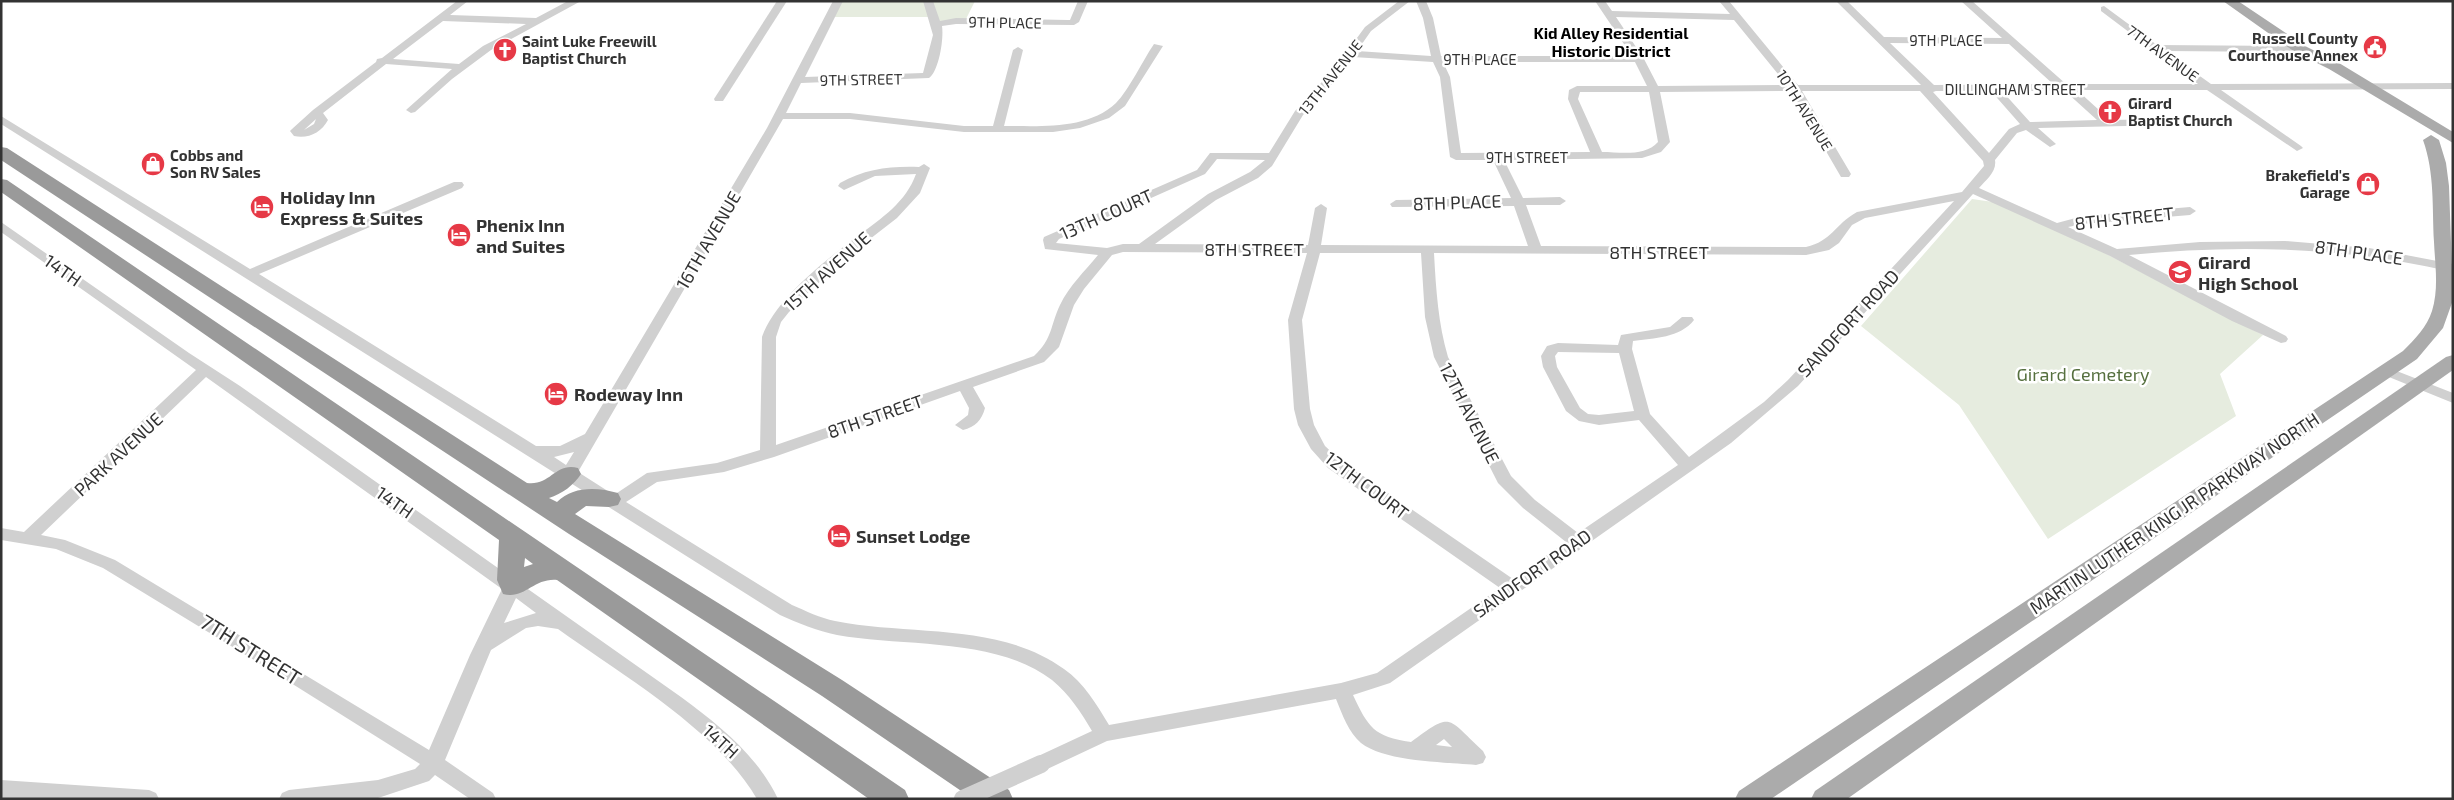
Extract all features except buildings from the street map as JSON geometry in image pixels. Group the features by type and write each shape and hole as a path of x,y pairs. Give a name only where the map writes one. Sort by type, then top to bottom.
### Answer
{"highway":[{"path":"1,152 519,490 568,517 832,688 998,799"},
{"path":"1,184 894,799"},
{"path":"519,490 537,493 546,492 570,474"},
{"path":"568,517 570,474"},
{"path":"568,517 572,502 584,498 611,501"},
{"path":"511,536 514,547 509,575 512,587 534,572 550,570 565,573"}],"main road":[{"path":"2229,1 2453,154"},
{"path":"2303,50 2369,86 2453,139"},
{"name":"MARTIN LUTHER KING JR PARKWAY NORTH","path":"1749,799 2334,406 2389,372 2416,351 2437,322 2445,292 2448,267 2447,166 2431,140"},
{"name":"MARTIN LUTHER KING JR PARKWAY NORTH","path":"1825,799 2141,576 2453,360"}],"street":[{"path":"317,112 381,61 463,1"},
{"path":"410,110 460,67 487,48 576,1"},
{"path":"719,98 782,1"},
{"name":"16TH AVENUE","path":"570,474 727,209 779,116 838,1"},
{"path":"928,1 930,12 936,24"},
{"name":"9TH PLACE","path":"936,24 956,21 1074,22 1083,1"},
{"name":"13TH AVENUE","path":"1143,247 1212,197 1254,175 1274,157 1299,113 1340,70 1374,23 1405,1"},
{"path":"1421,1 1428,18 1437,59"},
{"path":"1600,1 1639,59 1654,88"},
{"name":"10TH AVENUE","path":"1724,1 1794,88 1844,174"},
{"path":"1841,1 1928,89 1990,160"},
{"path":"1966,1 2107,123"},
{"name":"7TH AVENUE","path":"2104,9 2210,88 2297,148"},
{"path":"1609,14 1737,17"},
{"path":"440,18 537,21"},
{"name":"9TH STREET","path":"797,80 925,76 928,74 938,37 936,24"},
{"name":"9TH PLACE","path":"1880,40 2011,40"},
{"path":"779,116 850,116 931,127 1053,129 1080,124 1106,116 1121,104 1158,46"},
{"path":"2155,48 2303,50"},
{"path":"998,129 1018,50"},
{"name":"9TH PLACE","path":"1351,54 1437,59 1639,59"},
{"name":"9TH STREET","path":"1437,59 1445,78 1456,157 1598,157 1642,155 1657,150 1664,142 1654,88"},
{"path":"381,61 460,67"},
{"name":"DILLINGHAM STREET","path":"1598,157 1573,99 1574,92 1577,89 2453,86"},
{"path":"1994,88 2027,125 2050,144"},
{"path":"1,119 782,607 809,620 836,628 992,647 1033,659 1068,684 1086,706 1104,734"},
{"path":"2027,125 2169,122"},
{"name":"SANDFORT ROAD","path":"964,799 1104,734 1341,691 1383,678 1726,438 1769,405 1793,383 1968,192 1990,166 1990,160 2013,131 2027,125"},
{"path":"1,135 19,129"},
{"name":"13TH COURT","path":"1107,252 1050,246 1049,240 1202,172 1214,156 1274,157"},
{"path":"1497,157 1518,200 1536,250"},
{"name":"15TH AVENUE","path":"768,453 769,336 774,322 784,309 834,260 893,214 916,190 924,169 877,172 858,177 844,186"},
{"path":"249,274 458,185"},
{"path":"1968,192 2058,226 2115,253 2237,318 2281,339"},
{"name":"8TH STREET","path":"611,501 653,478 718,468 768,453 1039,359 1052,347 1067,306 1078,287 1107,252 1131,246 1428,250 1806,251 1824,247 1834,240 1848,222 1861,215 1968,192"},
{"name":"8TH PLACE","path":"1396,204 1518,200 1560,201"},
{"name":"12TH COURT","path":"1321,208 1310,268 1295,320 1302,409 1314,441 1343,471 1512,587"},
{"name":"8TH STREET","path":"2058,226 2083,220 2190,211"},
{"name":"14TH","path":"1,226 205,370 243,394 564,623 717,735 737,753 758,780 768,799"},
{"name":"8TH PLACE","path":"2115,253 2200,245 2287,243 2362,250 2448,267"},
{"name":"12TH AVENUE","path":"1428,250 1431,314 1436,342 1441,357 1493,461 1504,479 1520,496 1578,542"},
{"path":"1687,320 1674,330 1626,338 1625,349 1643,415 1658,434 1687,464"},
{"path":"1625,349 1558,347 1552,349 1548,356 1550,367 1574,411 1584,418 1599,420 1643,415"},
{"name":"PARK AVENUE","path":"29,537 205,370"},
{"path":"2389,372 2453,398"},
{"path":"963,425 974,417 977,408 964,385"},
{"path":"530,450 548,453 561,451 592,436"},
{"name":"7TH STREET","path":"1,534 29,537 80,551 136,579 434,763 486,799"},
{"path":"289,799 378,789 422,775 434,763 482,649 512,587"},
{"path":"482,649 507,628 524,621 545,619 564,623"},
{"path":"1341,691 1360,726 1369,738 1382,744 1415,750"},
{"path":"1,788 149,799"}],"green space":[{"path":"842,1 975,1 966,19 939,22 936,17 833,17"},
{"name":"Girard Cemetery","path":"1972,199 1993,202 2058,229 2263,335 2220,374 2236,416 2048,539 1959,405 1861,326"}],"place":[{"name":"Russell County Courthouse Annex","path":"2375,47"},
{"name":"Saint Luke Freewill Baptist Church","path":"505,50"},
{"name":"Girard Baptist Church","path":"2110,112"},
{"name":"Cobbs and Son RV Sales","path":"153,164"},
{"name":"Brakefield's Garage","path":"2368,184"},
{"name":"Holiday Inn Express & Suites","path":"262,207"},
{"name":"Phenix Inn and Suites","path":"459,235"},
{"name":"Girard High School","path":"2180,272"},
{"name":"Rodeway Inn","path":"556,394"},
{"name":"Sunset Lodge","path":"839,536"}],"district":[{"name":"Kid Alley Residential Historic District","path":"1611,41"}]}
